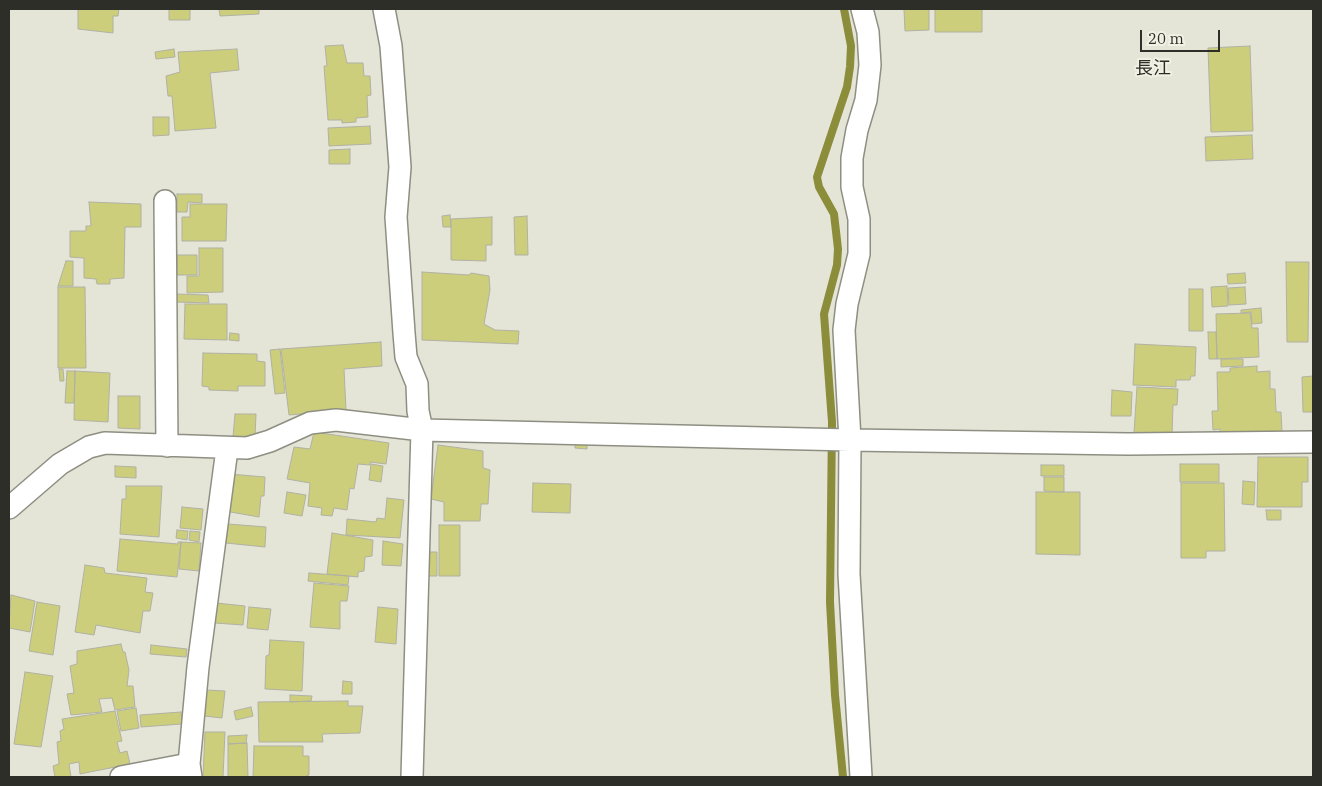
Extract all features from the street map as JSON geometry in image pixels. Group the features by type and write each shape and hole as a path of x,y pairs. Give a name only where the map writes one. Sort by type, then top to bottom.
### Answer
{"street":[{"path":"384,9 391,46 400,167 396,217 406,357 417,384 418,411 422,430 412,777"},
{"path":"861,777 849,574 850,440 844,330 847,304 859,254 859,219 852,187 852,158 857,130 866,100 870,64 868,32 862,9"},
{"path":"166,201 167,446"},
{"path":"9,508 60,464 89,447 105,443 227,449 247,448 270,441 310,423 336,420 422,430 850,440 1128,444 1313,442"},
{"path":"121,777 190,771 198,667 227,449"}],"building":[{"path":"78,9 119,9 118,16 113,16 113,33 78,29"},
{"path":"169,9 190,9 190,20 169,20"},
{"path":"219,9 259,9 259,14 220,16"},
{"path":"904,9 929,9 929,30 905,31"},
{"path":"935,9 982,9 982,32 935,32"},
{"path":"343,45 347,63 363,63 364,76 370,76 371,95 367,96 368,117 356,118 356,122 342,123 342,120 328,120 324,66 327,66 325,46"},
{"path":"1250,46 1253,131 1211,132 1208,48"},
{"path":"174,49 175,57 156,59 155,52"},
{"path":"237,49 239,70 210,73 216,128 175,131 172,96 168,96 166,76 180,72 178,52"},
{"path":"153,117 169,117 169,135 153,136"},
{"path":"370,126 371,144 329,146 328,128"},
{"path":"1252,135 1253,159 1206,161 1205,137"},
{"path":"350,149 350,164 329,164 329,150"},
{"path":"177,194 202,194 202,203 188,202 187,212 177,212"},
{"path":"89,202 141,204 141,227 125,227 124,278 110,279 110,284 97,284 96,279 84,278 84,258 70,257 70,231 86,231 86,226 91,226"},
{"path":"190,204 227,204 226,241 182,241 182,217 190,217"},
{"path":"450,215 451,227 443,227 442,216"},
{"path":"527,216 528,255 515,255 514,217"},
{"path":"492,217 492,245 486,245 486,261 451,260 451,219"},
{"path":"199,248 223,248 223,292 187,293 187,276 199,276"},
{"path":"177,255 197,255 197,275 177,275"},
{"path":"66,261 73,261 73,286 58,286"},
{"path":"1286,262 1309,262 1308,342 1287,342"},
{"path":"422,272 469,275 471,273 489,276 490,290 484,324 495,330 519,331 518,344 422,340"},
{"path":"1245,273 1246,283 1228,284 1227,274"},
{"path":"1227,286 1228,306 1212,307 1211,287"},
{"path":"58,287 85,287 86,368 58,368"},
{"path":"1245,287 1246,304 1229,305 1228,288"},
{"path":"1189,289 1203,289 1203,331 1189,331"},
{"path":"176,294 208,295 209,303 176,302"},
{"path":"185,304 227,304 227,340 184,339"},
{"path":"1261,308 1262,323 1252,324 1251,312 1241,313 1241,310"},
{"path":"1250,313 1252,328 1258,328 1259,357 1217,359 1216,314"},
{"path":"1208,332 1216,332 1217,359 1209,359"},
{"path":"230,333 239,334 239,341 229,340"},
{"path":"381,342 382,366 344,369 346,410 289,415 281,349"},
{"path":"1135,344 1196,347 1195,376 1191,376 1190,380 1176,380 1176,387 1133,385"},
{"path":"280,349 285,393 275,394 270,350"},
{"path":"203,353 257,354 257,361 265,362 265,386 238,386 238,391 209,390 209,387 202,386"},
{"path":"1221,359 1243,359 1243,366 1221,367"},
{"path":"1257,366 1257,372 1270,371 1270,389 1275,389 1276,412 1281,412 1282,432 1220,434 1220,429 1213,430 1212,411 1218,411 1217,372 1230,372 1230,368"},
{"path":"59,369 63,369 64,381 60,381"},
{"path":"67,371 75,371 74,403 65,403"},
{"path":"75,371 110,373 108,422 74,420"},
{"path":"1313,376 1313,412 1303,412 1302,377"},
{"path":"1137,387 1178,389 1177,405 1173,405 1172,435 1134,433"},
{"path":"1112,390 1132,392 1131,416 1111,416"},
{"path":"118,396 140,396 140,429 118,428"},
{"path":"235,414 256,414 255,437 233,437"},
{"path":"314,432 389,443 386,464 370,462 370,465 358,464 354,489 350,488 347,510 334,508 332,516 321,515 322,508 308,506 310,483 287,479 294,447 310,449"},
{"path":"575,441 587,443 587,449 575,448"},
{"path":"438,445 483,451 483,468 490,470 488,504 481,504 480,521 444,521 444,502 431,499"},
{"path":"1258,457 1308,457 1308,482 1302,482 1302,507 1257,507"},
{"path":"371,464 383,466 381,482 369,480"},
{"path":"1180,464 1219,464 1219,482 1180,482"},
{"path":"1041,465 1064,465 1064,476 1041,476"},
{"path":"115,466 136,467 136,478 115,477"},
{"path":"229,474 265,477 264,496 261,496 259,517 225,511"},
{"path":"1044,477 1064,477 1064,492 1044,491"},
{"path":"1243,481 1255,482 1254,505 1242,504"},
{"path":"533,483 571,484 570,513 532,512"},
{"path":"1181,483 1224,483 1225,551 1206,551 1206,558 1181,558"},
{"path":"126,486 162,486 159,537 120,534 122,499 126,499"},
{"path":"287,492 306,495 302,516 284,513"},
{"path":"1036,492 1080,492 1080,555 1036,554"},
{"path":"387,498 404,500 400,538 346,535 347,519 376,522 377,518 385,519"},
{"path":"182,507 203,509 201,530 180,528"},
{"path":"1266,510 1281,510 1281,520 1267,520"},
{"path":"228,524 266,527 265,547 226,543"},
{"path":"439,525 460,525 460,576 439,576"},
{"path":"177,530 188,531 187,540 176,538"},
{"path":"190,531 200,532 199,542 189,540"},
{"path":"332,533 373,540 372,556 365,557 364,571 358,572 358,577 327,574"},
{"path":"120,539 178,544 178,542 181,542 177,577 117,571"},
{"path":"383,541 403,544 401,566 382,565"},
{"path":"181,542 201,543 199,571 179,569"},
{"path":"427,552 437,552 437,576 427,576"},
{"path":"85,565 104,568 105,573 147,578 145,592 153,593 150,611 143,611 140,633 96,625 94,635 75,632"},
{"path":"309,573 349,576 348,585 308,581"},
{"path":"314,583 349,586 347,601 340,601 340,629 310,627"},
{"path":"11,595 35,601 30,632 9,628"},
{"path":"37,602 60,606 53,655 29,651"},
{"path":"216,603 245,606 243,625 215,623"},
{"path":"249,607 271,609 268,630 247,628"},
{"path":"378,607 398,609 396,644 375,642"},
{"path":"270,640 304,642 302,691 265,689 266,656 269,655"},
{"path":"121,644 129,670 127,686 133,686 135,707 115,710 112,698 99,699 102,712 71,715 67,694 74,693 70,666 77,664 77,651"},
{"path":"151,645 187,649 186,657 150,654"},
{"path":"25,672 53,676 41,747 14,744"},
{"path":"343,681 352,682 352,694 342,694"},
{"path":"206,690 225,691 222,718 204,716"},
{"path":"290,695 312,696 311,701 290,702"},
{"path":"348,701 348,706 363,706 360,733 322,734 323,742 259,742 258,702"},
{"path":"251,707 253,716 236,720 234,711"},
{"path":"136,708 139,728 121,731 117,711"},
{"path":"115,711 122,741 117,742 120,753 127,751 130,764 80,774 79,762 69,764 71,777 55,777 53,766 59,764 57,742 61,741 60,731 64,729 62,719"},
{"path":"181,712 182,724 141,727 140,715"},
{"path":"205,732 225,732 223,777 203,777"},
{"path":"247,735 246,743 228,744 228,736"},
{"path":"247,743 248,777 228,777 228,744"},
{"path":"254,746 303,746 303,756 309,756 309,775 304,777 253,777"}],"waterway":[{"path":"843,777 835,695 830,602 832,422 824,314 837,265 838,249 834,214 819,187 817,177 847,87 851,46 844,9"}],"district":[{"name":"長江","path":"1153,69"}]}
